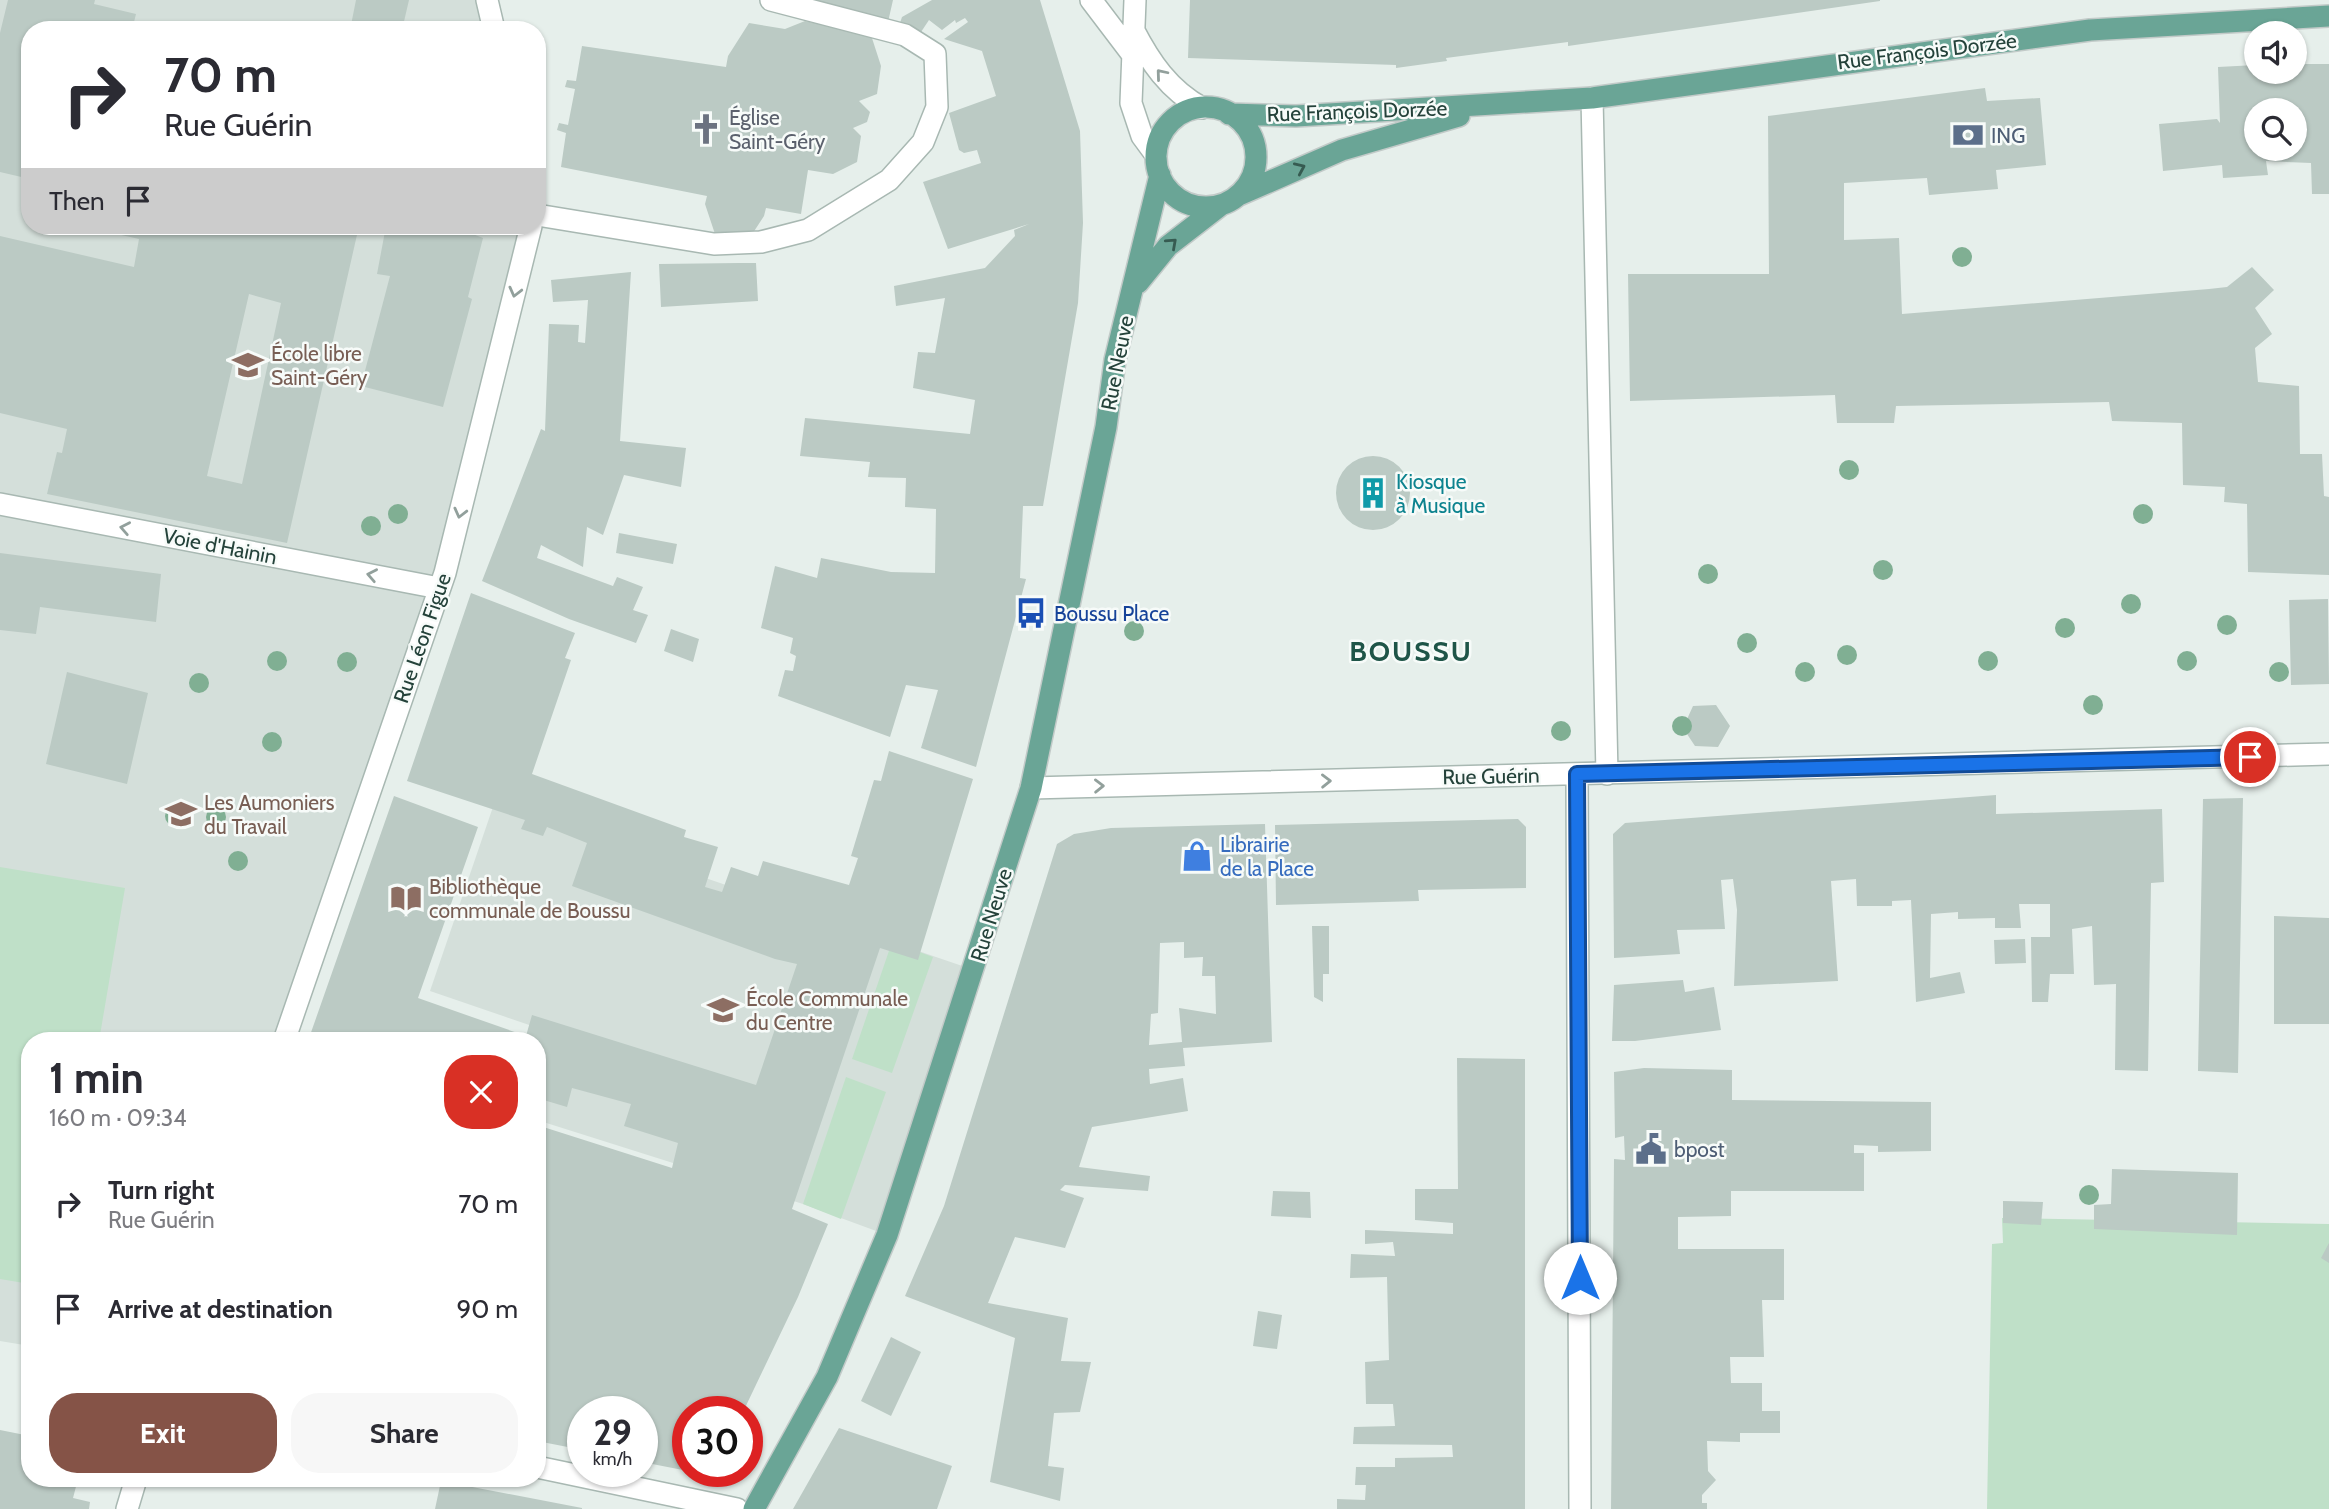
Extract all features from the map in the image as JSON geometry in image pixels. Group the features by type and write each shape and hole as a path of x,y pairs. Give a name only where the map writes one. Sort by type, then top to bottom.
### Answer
{"main road":[{"name":"Rue François Dorzée","path":"1229,114 1296,116 1592,98 2090,30 2329,16"},
{"name":"Rue François Dorzée","path":"1230,200 1342,149 1449,118 1527,103"},
{"path":"1215,108 1229,114 1242,123 1251,137 1255,152 1254,169 1230,200 1198,207 1185,202 1168,190 1158,165 1160,139 1169,124 1189,110 1215,108"},
{"name":"Rue Neuve","path":"754,1509 827,1377 887,1235 1031,788 1105,427 1115,360 1158,165"},
{"name":"Rue Neuve","path":"1132,290 1168,246 1230,200"}],"street":[{"path":"487,0 492,21"},
{"path":"546,216 714,244 761,242 808,230 889,180 923,142 937,107 935,54 905,35 771,0"},
{"path":"1091,0 1132,54"},
{"path":"1135,0 1130,89 1133,116 1158,165"},
{"path":"1133,28 1147,57 1168,82 1183,98 1202,108"},
{"path":"1592,98 1607,774"},
{"name":"Rue Léon Figue","path":"287,1032 439,588 529,235"},
{"name":"Voie d'Hainin","path":"0,504 439,588"},
{"name":"Rue Guérin","path":"1031,788 2329,754"},
{"path":"1577,774 1580,1509"},
{"path":"546,1469 737,1509"},
{"path":"127,1509 134,1487"}],"shaded area":[{"path":"0,0 487,0 492,21 21,21 21,235 529,235 445,573 287,1032 21,1032 21,1344 0,1341"},
{"name":"École Communale du Centre","path":"495,801 682,870 974,970 887,1235 803,1204 546,1123 546,1032 430,991"}],"green space":[{"path":"0,867 125,888 101,1032 21,1032 21,1282 0,1279"},
{"path":"892,942 933,957 892,1073 852,1059"},
{"path":"846,1077 886,1092 841,1219 803,1204"},
{"path":"2002,1218 2329,1224 2329,1509 1987,1509 1992,1244 2003,1243"}],"building":[{"path":"8,0 95,0 94,4 136,14 134,21 21,21 21,177 0,172 0,33"},
{"path":"356,0 409,0 404,21 352,21"},
{"path":"808,0 893,0 888,22"},
{"path":"932,0 1040,0 1080,131 1083,223 1078,303 1043,506 1023,506 1020,578 1026,579 976,767 921,748 938,690 906,685 890,737 778,696 785,670 793,671 796,656 790,653 793,638 761,628 775,566 817,578 821,558 891,572 935,573 936,509 905,507 906,478 868,477 870,462 800,456 805,418 970,434 975,400 913,388 918,352 935,353 945,298 896,306 894,286 985,268 1015,236 1014,230 1029,224 948,249 923,182 981,163 977,150 964,153 959,150 949,113 996,96 982,51 944,39 968,22 965,18 956,23 955,20 942,30 929,20 921,32 899,26 902,17"},
{"path":"1190,0 1880,1 1568,46 1568,42 1446,58 1447,61 1396,68 1396,65 1188,58"},
{"name":"Église Saint-Géry","path":"805,21 871,35 881,66 877,94 859,101 870,112 867,122 853,128 861,136 857,162 833,174 808,170 801,214 766,208 749,239 715,234 705,204 707,196 561,167 566,133 557,130 559,123 568,125 575,89 565,87 567,80 576,81 582,46 726,67 728,56 749,23 785,29"},
{"path":"2307,64 2329,64 2329,194 2312,194 2311,163 2266,161 2268,175 2223,178 2222,165 2163,171 2159,124 2217,119 2220,123 2218,67 2244,66 2244,84 2307,84"},
{"path":"1985,88 1987,101 2040,98 2046,165 1996,170 1998,189 1929,195 1927,178 1844,183 1844,240 1899,238 1902,314 2227,287 2252,267 2274,290 2255,308 2272,334 2255,348 2258,382 2299,386 2300,454 2322,454 2324,496 2329,497 2329,575 2248,572 2247,504 2224,502 2225,487 2183,485 2182,423 2112,421 2109,402 1896,406 1894,423 1837,423 1835,395 1630,401 1628,274 1769,274 1768,116"},
{"path":"121,235 357,235 287,543 47,494 57,452 62,453 67,429 0,413 0,236 134,267 139,239","holes":["249,294 281,303 242,484 207,476"]},
{"path":"384,235 475,235 483,238 468,297 472,299 443,407 361,386 390,276 377,274"},
{"path":"756,263 758,301 661,307 659,264"},
{"path":"631,272 620,441 686,448 681,487 624,475 603,535 587,527 583,567 541,545 537,558 613,586 617,577 643,587 633,610 648,615 636,643 569,619 482,581 541,429 545,431 549,324 579,325 578,342 585,343 588,300 553,302 551,280"},
{"name":"Kiosque à Musique","path":"1373,456 1394,462 1404,472 1410,493 1404,514 1394,524 1373,530 1352,524 1342,514 1336,493 1342,472 1352,462"},
{"path":"619,533 677,544 673,564 616,553"},
{"path":"0,553 161,574 156,622 40,607 36,634 0,630"},
{"path":"471,593 575,633 565,658 571,660 532,774 686,830 684,837 718,847 705,887 722,892 731,867 758,876 763,861 849,885 858,858 851,856 874,780 881,781 889,751 973,779 918,960 880,948 792,1209 828,1224 798,1297 751,1396 672,1396 672,1468 658,1465 658,1396 567,1396 567,1447 546,1443 546,1128 672,1168 678,1143 624,1126 631,1104 572,1088 567,1107 546,1101 546,1032 527,1032 532,1015 756,1085 797,964 775,959 572,886 587,843 547,827 543,836 521,829 525,820 407,781"},
{"path":"2328,599 2329,684 2291,685 2289,600"},
{"path":"671,629 699,639 693,662 664,651"},
{"path":"67,672 148,693 127,784 46,764"},
{"path":"1716,705 1730,726 1718,747 1695,746 1683,728 1693,706"},
{"path":"1996,795 1996,814 2162,809 2164,882 2151,883 2148,1071 2115,1070 2116,984 2094,985 2092,926 2072,929 2074,974 2050,974 2048,1002 2032,1002 2031,937 2050,937 2050,904 2019,904 2021,928 1995,928 1995,918 1958,919 1958,912 1931,914 1930,978 1960,972 1965,993 1916,1002 1911,900 1892,901 1892,906 1857,906 1856,879 1831,881 1838,981 1734,986 1737,910 1733,879 1721,880 1725,929 1677,930 1680,954 1614,958 1613,834 1625,823"},
{"path":"394,796 478,827 418,998 515,1032 311,1032"},
{"path":"2243,798 2238,1073 2198,1071 2203,799"},
{"path":"1518,819 1526,827 1526,888 1418,890 1419,901 1276,905 1275,825"},
{"path":"1265,824 1272,1042 1183,1048 1185,1066 1149,1069 1150,1084 1183,1078 1188,1111 1092,1127 1079,1167 1150,1176 1148,1191 1065,1185 1060,1190 1084,1198 1065,1248 1015,1237 988,1303 1068,1318 1061,1361 1091,1362 1080,1412 1054,1413 1048,1466 1064,1468 1060,1501 990,1482 1015,1338 905,1296 944,1206 1057,844 1074,834 1111,828","holes":["1184,942 1184,958 1203,957 1202,976 1215,976 1216,1014 1179,1008 1182,1042 1149,1045 1151,1014 1158,1013 1160,943"]},
{"path":"2274,916 2329,918 2329,1024 2274,1024"},
{"path":"1312,926 1329,926 1329,974 1323,974 1323,1002 1314,997"},
{"path":"2025,939 2026,963 1995,964 1994,940"},
{"path":"1683,980 1685,992 1714,987 1721,1030 1635,1041 1612,1041 1614,985"},
{"path":"1457,1058 1525,1059 1525,1509 1337,1509 1337,1499 1365,1500 1366,1485 1355,1485 1356,1467 1395,1467 1395,1458 1453,1457 1452,1445 1353,1444 1354,1427 1395,1426 1393,1404 1366,1404 1365,1362 1389,1360 1387,1277 1350,1278 1351,1254 1395,1256 1393,1242 1365,1244 1365,1230 1453,1234 1453,1223 1415,1220 1415,1189 1458,1189"},
{"path":"1644,1068 1732,1070 1732,1100 1931,1102 1931,1151 1878,1152 1878,1146 1854,1145 1854,1153 1864,1153 1864,1191 1731,1191 1731,1216 1678,1217 1678,1249 1784,1249 1784,1300 1762,1300 1764,1357 1730,1357 1731,1383 1762,1383 1762,1411 1780,1411 1780,1433 1740,1433 1740,1442 1707,1441 1708,1471 1716,1480 1702,1495 1702,1503 1707,1503 1707,1509 1611,1509 1614,1159 1625,1160 1624,1136 1615,1138 1614,1072"},
{"path":"2112,1169 2238,1173 2237,1235 2094,1229 2094,1205 2111,1204"},
{"path":"1273,1191 1310,1192 1311,1218 1271,1216"},
{"path":"2003,1201 2043,1202 2041,1225 2003,1223"},
{"path":"2329,1243 2329,1263 2321,1258"},
{"path":"1258,1311 1282,1315 1277,1349 1253,1346"},
{"path":"891,1337 921,1352 891,1416 861,1401"},
{"path":"839,1428 952,1466 937,1509 793,1509"},
{"path":"0,1430 21,1434 21,1487 76,1487 73,1498 90,1502 89,1509 0,1509"},
{"path":"440,1487 472,1487 582,1508 582,1509 435,1509"}],"place":[{"name":"Église Saint-Géry","path":"706,129"},
{"name":"ING","path":"1968,135"},
{"name":"École libre Saint-Géry","path":"248,365"},
{"name":"Kiosque à Musique","path":"1373,493"},
{"name":"Boussu Place","path":"1031,613"},
{"name":"Les Aumoniers du Travail","path":"181,814"},
{"name":"Librairie de la Place","path":"1197,856"},
{"name":"Bibliothèque communale de Boussu","path":"406,898"},
{"name":"École Communale du Centre","path":"723,1010"},
{"name":"bpost","path":"1651,1149"}],"district":[{"name":"BOUSSU","path":"1411,651"}],"route":[{"path":"1580,1278 1577,774 2250,757"}]}
